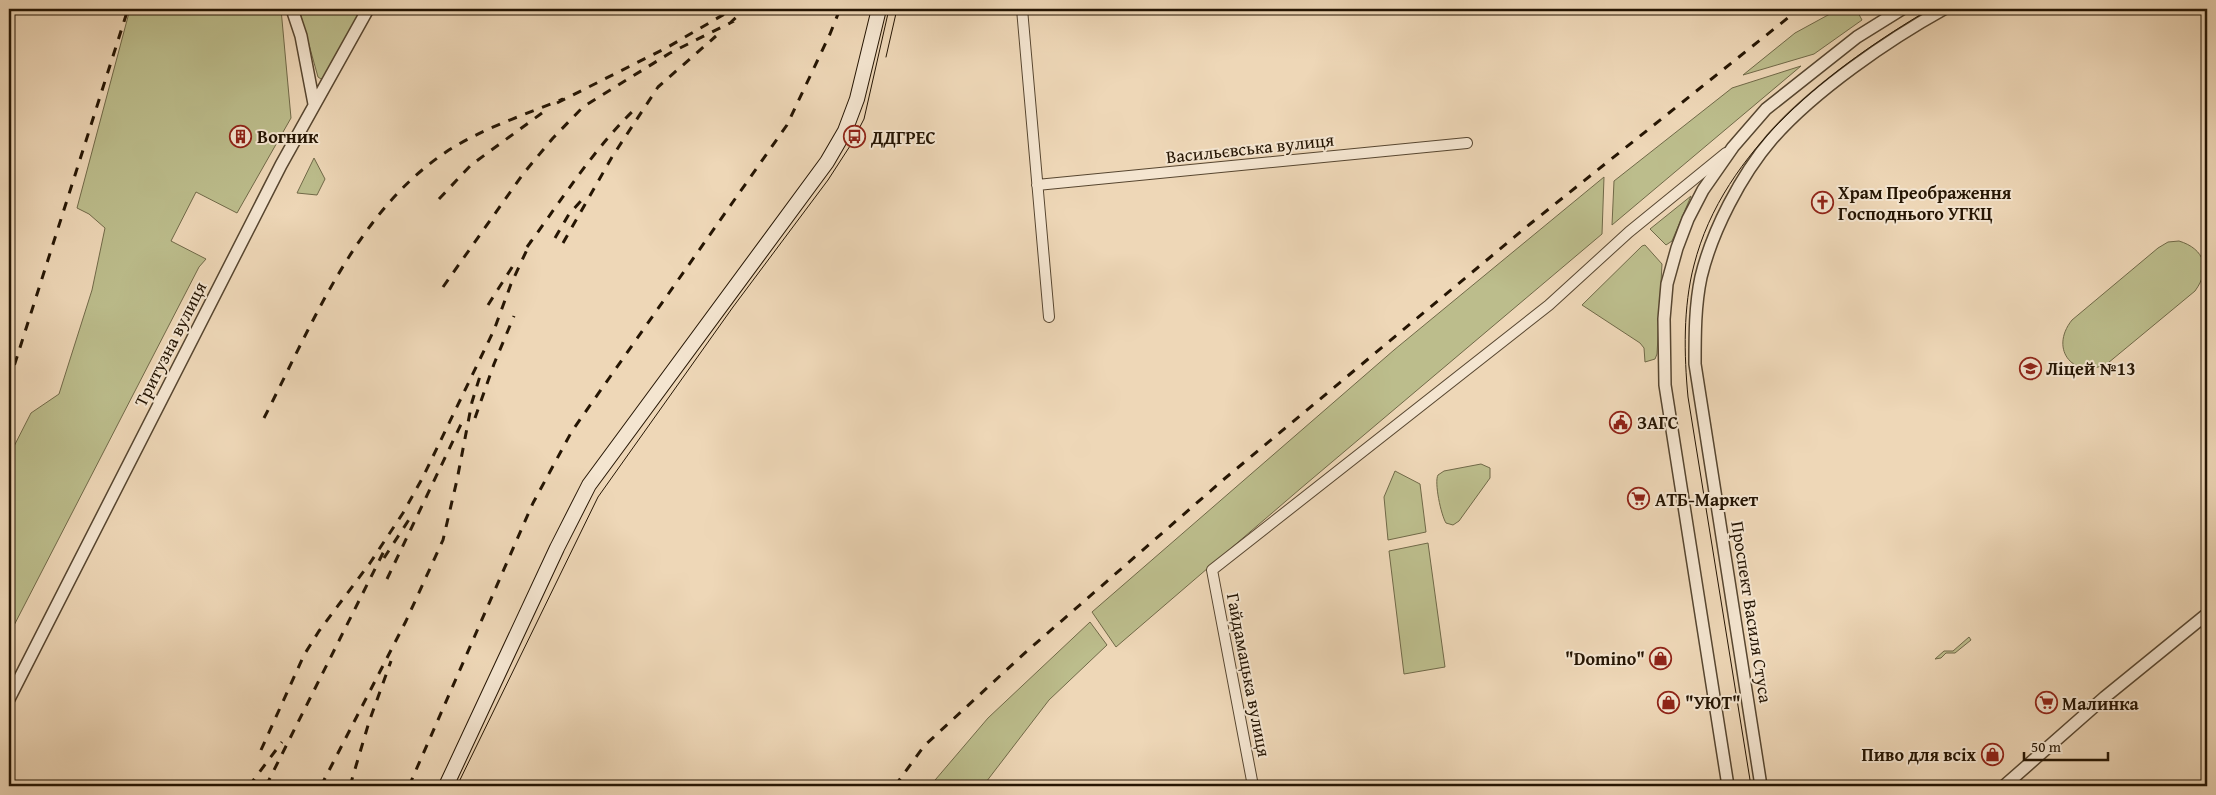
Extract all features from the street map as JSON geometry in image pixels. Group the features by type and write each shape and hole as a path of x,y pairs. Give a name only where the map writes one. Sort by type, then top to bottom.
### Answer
{"main road":[{"path":"446,786 557,548 590,485 821,170 845,132 857,99 880,9"}],"street":[{"path":"292,9 304,52 314,104"},
{"name":"Тритузна вулиця","path":"9,699 269,189 314,104 368,9"},
{"path":"1022,9 1049,316"},
{"path":"1728,786 1664,385 1663,349 1667,284 1677,248 1688,219 1703,190 1733,148 1766,109 1857,37 1902,9"},
{"name":"Проспект Василя Стуса","path":"1761,786 1694,364 1695,318 1701,276 1730,204 1751,167 1772,139 1794,117 1844,74 1922,21 1944,9"},
{"name":"Васильєвська вулиця","path":"1037,185 1467,143"},
{"name":"Гайдамацька вулиця","path":"1253,786 1212,570 1549,305 1629,232 1733,148"},
{"path":"2004,786 2105,697 2207,614"}],"green space":[{"path":"130,9 281,9 291,118 237,213 196,192 171,241 206,259 199,267 9,635 9,456 31,413 59,394 92,290 105,228 89,214 77,208"},
{"path":"299,9 324,9 339,12 361,9 324,77 321,79 318,77"},
{"path":"1839,9 1856,9 1862,20 1814,54 1743,75 1795,33"},
{"path":"1801,66 1612,225 1614,181 1732,88"},
{"path":"314,158 325,179 317,195 297,193"},
{"path":"1604,177 1602,234 1116,647 1092,612 1394,350"},
{"path":"1691,196 1672,241 1666,245 1650,229"},
{"path":"2179,241 2195,249 2203,261 2203,275 2195,291 2108,363 2096,368 2085,368 2069,360 2064,352 2063,342 2065,331 2072,320 2158,248 2168,242"},
{"path":"1645,245 1662,264 1657,354 1655,359 1645,362 1644,348 1640,343 1582,305"},
{"path":"1481,464 1490,468 1490,478 1459,521 1453,525 1446,523 1439,499 1438,475 1444,471"},
{"path":"1395,471 1420,484 1426,532 1388,540 1384,497"},
{"path":"1428,543 1445,667 1404,674 1389,551"},
{"path":"1090,622 1107,645 1049,700 983,786 930,786 988,718"},
{"path":"1969,637 1971,640 1955,653 1946,653 1941,658 1935,659 1944,651 1953,651"}],"tram line":[{"path":"457,786 598,497 733,307 828,180 850,146 864,119 889,9"},
{"path":"886,57 897,9"},
{"path":"1751,786 1688,397 1685,331 1690,281 1708,223 1729,185 1756,148 1787,115 1820,85 1856,57 1930,9"}],"railway":[{"path":"9,382 128,9"},
{"path":"557,103 668,47 733,9"},
{"path":"729,24 745,9"},
{"path":"409,786 533,503 572,431 787,125 840,9"},
{"path":"895,786 924,746 1027,651 1223,480 1530,224 1799,9"},
{"path":"443,287 523,174 553,138 583,107 670,53 734,21"},
{"path":"563,243 612,157 658,87 716,36"},
{"path":"264,418 339,273 386,206 414,177 459,144 503,123 563,99"},
{"path":"527,247 593,156 638,106"},
{"path":"439,199 471,165 542,113"},
{"path":"555,238 569,214 581,201"},
{"path":"261,750 304,655 319,631 370,563 403,513 423,477 494,330 511,284 531,241"},
{"path":"488,305 516,261"},
{"path":"475,418 494,364 514,316"},
{"path":"321,786 406,621 443,540 472,402 480,376"},
{"path":"387,579 464,418"},
{"path":"384,558 410,518"},
{"path":"266,786 385,549"},
{"path":"350,786 369,722 391,661"},
{"path":"249,786 282,742"}],"place":[{"name":"Вогник","path":"241,136"},
{"name":"ДДГРЕС","path":"855,137"},
{"name":"Храм Преображення Господнього УГКЦ","path":"1822,202"},
{"name":"Ліцей №13","path":"2030,368"},
{"name":"ЗАГС","path":"1621,422"},
{"name":"АТБ-Маркет","path":"1639,499"},
{"name":"\"Domino\"","path":"1661,658"},
{"name":"\"УЮТ\"","path":"1669,702"},
{"name":"Малинка","path":"2046,703"},
{"name":"Пиво для всіх","path":"1992,754"}]}
